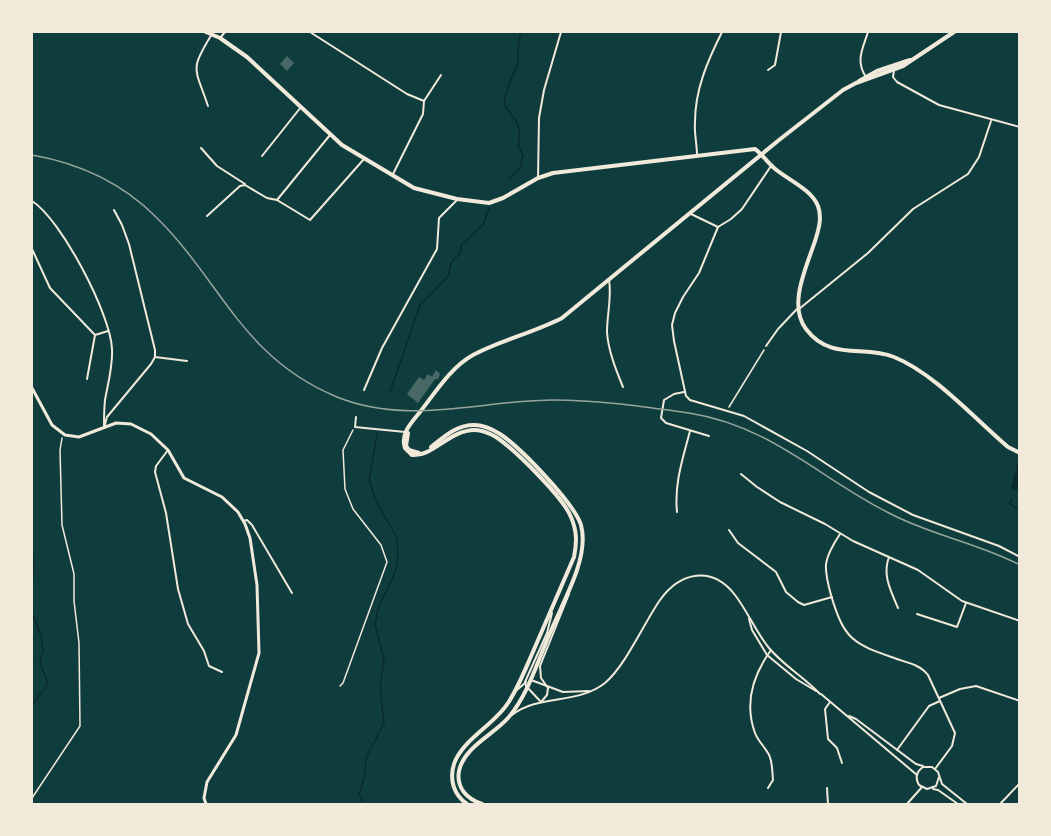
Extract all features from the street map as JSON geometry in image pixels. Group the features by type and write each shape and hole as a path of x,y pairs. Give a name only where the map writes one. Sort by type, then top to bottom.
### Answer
{"main road":[{"path":"206,32 220,38 247,57 330,135 364,159 414,189 457,199 496,201 538,178 553,173 755,149 771,166 808,193 820,210 819,224 797,310 809,333 830,347 849,352 883,354 913,367 935,383 1008,447 1020,453"},
{"path":"867,78 894,70 954,32"},
{"path":"467,804 458,796 452,784 456,760 466,746 497,718 513,695 574,557 577,543 572,519 559,497 506,445 488,432 471,430 455,434 425,454 412,455 405,448 403,438 413,421 456,368 472,356 562,318 843,90 916,58"},
{"path":"407,432 406,446 419,453 453,430 472,425 490,429 507,439 562,494 580,523 583,543 577,571 517,706 501,726 467,754 459,770 461,790 471,799 482,804"}],"street":[{"path":"220,38 225,32"},
{"path":"310,32 407,94 424,101"},
{"path":"538,178 539,118 544,90 561,32"},
{"path":"697,155 694,122 697,93 711,54 722,32"},
{"path":"768,70 775,65 781,32"},
{"path":"867,78 861,69 860,59 868,32"},
{"path":"207,106 199,87 196,62 212,34"},
{"path":"894,70 893,77 897,82 939,105 991,121 1020,127"},
{"path":"392,176 423,114 424,101 441,75"},
{"path":"262,156 301,107"},
{"path":"766,346 778,328 797,310 868,253 913,209 968,174 979,157 991,121"},
{"path":"277,200 330,135"},
{"path":"201,148 218,166 245,185 267,198 277,200 310,220 364,159"},
{"path":"771,166 742,209 718,227 699,273 675,313 672,325 684,392 690,400 744,416 807,451 869,492 913,515 999,546 1020,557"},
{"path":"207,216 240,186 245,185"},
{"path":"364,390 382,348 437,249 440,218 457,199"},
{"path":"32,201 46,215 64,240 94,291 108,331 112,353 104,428"},
{"path":"104,428 107,417 155,357 154,343 129,244 114,210"},
{"path":"690,214 718,227"},
{"path":"32,249 50,288 95,335"},
{"path":"609,280 611,292 607,334 623,387"},
{"path":"95,335 108,331"},
{"path":"87,379 95,335"},
{"path":"155,357 187,361"},
{"path":"32,388 52,425 63,434 79,437 116,423 131,424 151,434 168,450 184,478 222,497 238,512 243,521 250,538 256,585 259,653 236,735 207,782 206,804"},
{"path":"684,392 674,394 664,400 661,415 666,423 709,436"},
{"path":"356,417 355,427 407,432"},
{"path":"677,512 675,496 677,481 690,431"},
{"path":"168,450 156,466 155,472 166,513 178,589 188,624 204,651 209,666 222,672"},
{"path":"741,474 771,497 853,541 918,570 966,603 1020,621"},
{"path":"243,521 247,520 252,525 292,593"},
{"path":"729,530 738,543 776,572 786,592 795,600 804,605 832,597"},
{"path":"841,533 831,549 825,567 838,620 850,637 865,647 922,669 928,675 954,729 955,737 952,746 935,769"},
{"path":"889,557 886,574 898,608"},
{"path":"542,702 548,688 542,678 540,666 566,605 577,571"},
{"path":"507,719 525,706 584,695 610,678 660,600 681,579 699,575 720,582 736,596 771,650 917,775"},
{"path":"917,614 957,627 966,603"},
{"path":"513,695 528,682 554,604"},
{"path":"749,619 752,630 767,655 796,679 820,694"},
{"path":"768,788 773,780 771,759 755,733 750,702 754,679 771,650"},
{"path":"528,682 568,692 592,691"},
{"path":"528,682 542,702"},
{"path":"897,750 929,706 960,689 975,686 1020,701"},
{"path":"830,702 825,709 827,734 829,741 837,748 842,763"},
{"path":"848,716 856,719 915,764 935,769 942,784 967,804"},
{"path":"926,766 920,769 917,775 917,780 922,787 938,790 958,804"},
{"path":"930,789 938,783 939,777"},
{"path":"1000,804 1020,783"},
{"path":"907,804 922,787"},
{"path":"827,788 828,804"}],"path":[{"path":"727,410 766,346"},
{"path":"340,686 387,562 381,545 353,509 345,489 344,450 355,427"},
{"path":"32,798 80,726 79,643 74,601 74,574 62,525 60,450 63,434"}],"building":[{"path":"287,56 294,63 287,71 280,64"},
{"path":"436,370 440,374 438,379 435,379 418,403 407,394 419,377 424,380 428,374 432,377"}],"waterway":[{"path":"509,180 520,168 523,156 518,145 519,128 504,105 518,60 521,32"},
{"path":"390,392 420,305 448,276 451,263 460,253 462,244 483,225 489,208"},
{"path":"364,804 359,794 365,775 366,758 384,723 380,687 384,660 375,624 379,606 396,570 398,554 397,538 376,501 369,480 377,434"},
{"path":"1015,487 1020,466"},
{"path":"1012,499 1010,504 1020,510"},
{"path":"32,553 34,564 32,585"},
{"path":"32,613 41,636 43,649 40,663 48,684 32,705"}],"railway":[{"path":"32,155 66,163 98,176 143,205 179,242 255,340 278,362 305,381 337,397 391,410 418,411 527,401 588,401 689,413 718,420 770,441 863,499 905,521 1020,565"}]}
